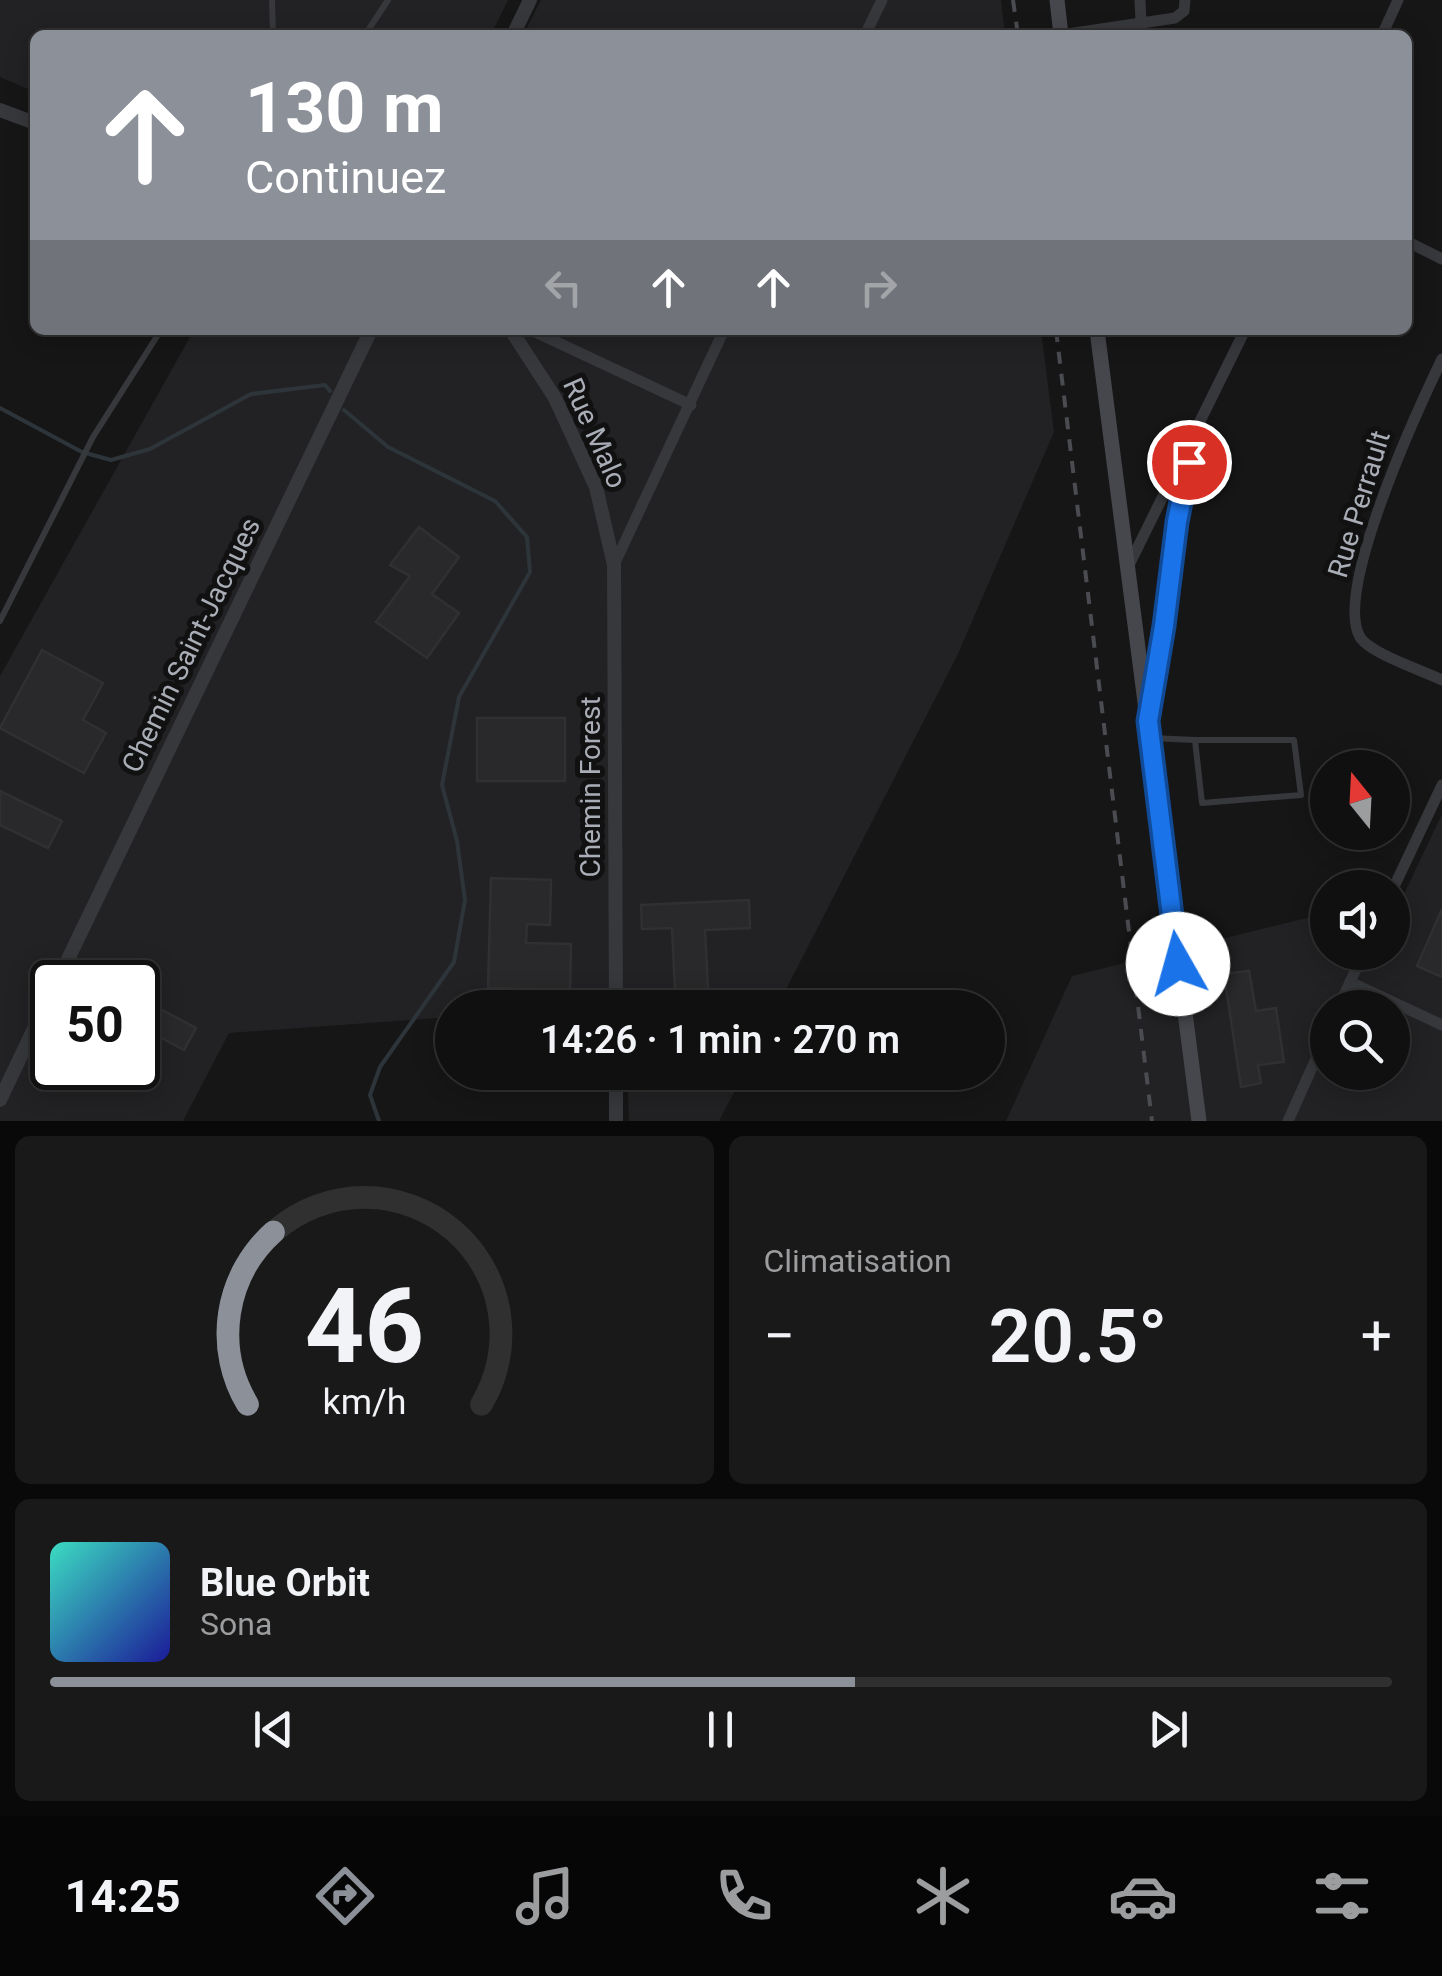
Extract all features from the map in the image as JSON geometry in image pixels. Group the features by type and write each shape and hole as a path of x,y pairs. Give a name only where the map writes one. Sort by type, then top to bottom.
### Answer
{"main road":[{"path":"1057,0 1060,30"},
{"path":"1098,335 1198,1121"},
{"path":"1148,721 1177,522 1195,433"}],"street":[{"path":"515,30 530,0"},
{"path":"868,30 882,0"},
{"path":"1140,0 1141,23"},
{"path":"1094,30 1175,18 1184,11 1186,0"},
{"path":"1384,30 1398,0"},
{"path":"0,110 30,121"},
{"path":"1412,244 1442,259"},
{"name":"Chemin Saint-Jacques","path":"68,960 369,335"},
{"name":"Rue Malo","path":"514,335 555,398 596,486 614,566"},
{"path":"542,335 691,405"},
{"path":"614,566 722,335"},
{"path":"1128,565 1242,335"},
{"name":"Rue Perrault","path":"1442,359 1388,479 1358,585 1355,610 1359,636 1366,646 1442,680"},
{"name":"Chemin Forest","path":"614,566 616,990"},
{"path":"1402,870 1442,785"},
{"path":"1346,990 1356,970"},
{"path":"1350,982 1442,1025"},
{"path":"0,1100 30,1037"},
{"path":"1288,1121 1310,1072"},
{"path":"616,1090 616,1121"}],"lane":[{"path":"272,0 273,30"},
{"path":"368,30 388,0"},
{"path":"0,621 93,437 158,335"},
{"path":"1150,738 1294,740 1301,795 1202,803 1195,740"}],"shaded area":[{"path":"0,0 508,0 493,30 30,30 30,90 0,77"},
{"path":"541,0 1001,0 1004,30 526,30"},
{"path":"191,335 1042,335 1054,432 957,656 786,990 435,990 435,1018 229,1033 183,1121 0,1121 0,676"},
{"path":"1442,814 1442,1121 1006,1121 1072,976 1310,917 1310,970 1410,970 1410,881"},
{"path":"628,1090 735,1090 719,1121 629,1121"}],"building":[{"path":"419,527 459,557 432,594 459,613 427,658 376,622 410,576 390,565"},
{"path":"42,650 103,683 83,720 106,733 84,773 0,728"},
{"path":"477,718 565,718 565,781 477,781"},
{"path":"0,791 62,821 48,848 0,825"},
{"path":"491,878 551,880 550,925 527,924 526,943 571,944 570,990 488,988"},
{"path":"749,900 750,928 705,930 708,989 675,990 672,928 642,929 641,905"},
{"path":"1442,909 1442,977 1417,966"},
{"path":"1249,971 1256,1011 1276,1008 1284,1062 1258,1065 1261,1083 1241,1087 1224,974"},
{"path":"160,1009 196,1028 184,1050 160,1037"}],"waterway":[{"path":"0,408 82,452 111,460 150,449 251,394 325,385 330,391"},
{"path":"344,410 388,447 495,501 527,537 530,572 459,697 442,785 457,841 465,900 454,962 380,1067 370,1095 379,1121"}],"railway":[{"path":"1013,0 1017,30"},
{"path":"1057,335 1152,1121"}],"route":[{"path":"1178,964 1148,721 1189,462"}]}
